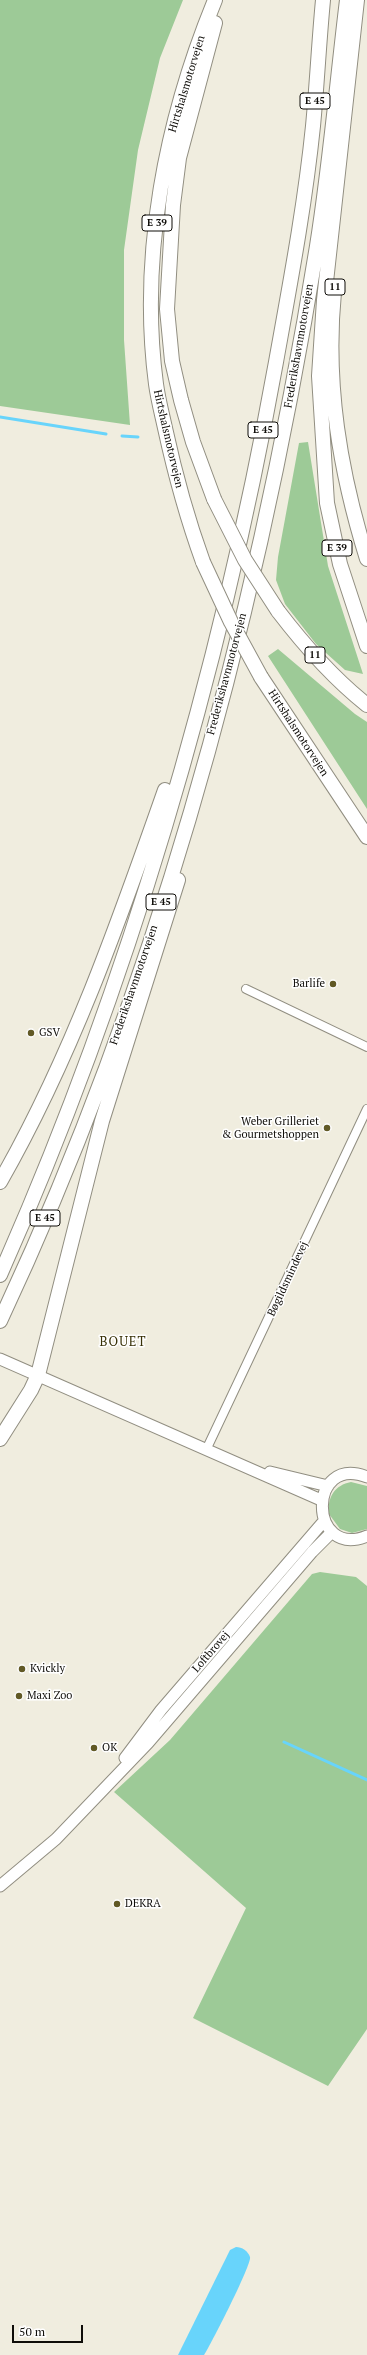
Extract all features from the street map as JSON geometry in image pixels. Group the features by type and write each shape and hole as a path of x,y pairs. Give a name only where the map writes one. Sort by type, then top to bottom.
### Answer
{"highway":[{"name":"Hirtshalsmotorvejen","path":"215,0 174,120 160,195 152,264 151,329 156,385 187,519 203,562 231,622 261,676 367,837"},
{"name":"11","path":"222,0 179,158 168,274 167,309 172,361 193,442 214,499 245,560 278,611 299,638 355,696 367,705"},
{"name":"Frederikshavnmotorvejen","path":"0,1275 76,1087 124,953 152,866 212,657 260,447 280,337 312,127 323,0"},
{"name":"Frederikshavnmotorvejen","path":"0,1321 28,1259 119,1030 187,822 225,686 261,541 301,342 318,242 347,0"},
{"name":"11","path":"357,6 333,302 331,378 338,446 353,514 367,559"},
{"name":"E 39","path":"357,6 324,300 319,376 327,503 340,564 367,646"},
{"path":"0,1182 33,1124 70,1043 139,863 212,657"},
{"path":"0,1439 31,1390 38,1375 102,1121 157,952 195,823 225,686"}],"main road":[{"path":"0,1359 207,1448 321,1500"},
{"path":"249,1467 328,1486"},
{"path":"365,1540 347,1539 332,1532 324,1521 321,1511 321,1500 328,1486 344,1475 366,1474"},
{"name":"Loftbrovej","path":"104,1787 161,1710 324,1521"},
{"name":"Loftbrovej","path":"0,1886 56,1839 148,1742 312,1552 332,1532"}],"street":[{"path":"246,988 367,1047"},
{"name":"Bøgildsmindevej","path":"207,1448 367,1109"}],"green space":[{"path":"0,0 183,0 160,58 138,150 124,250 124,340 130,425 0,406"},
{"path":"308,442 328,566 363,674 345,670 316,644 285,604 276,580 278,557 299,443"},
{"path":"278,649 355,714 367,722 367,809 268,656"},
{"path":"351,1482 367,1486 367,1529 352,1533 340,1529 329,1514 329,1502 333,1493 336,1489"},
{"path":"320,1572 356,1577 367,1586 367,2029 328,2086 193,2018 246,1908 114,1792 170,1740 312,1574"}],"water":[{"path":"236,2247 243,2249 248,2253 250,2257 249,2263 208,2348 204,2355 178,2355 230,2250"}],"waterway":[{"path":"0,417 106,434"},
{"path":"122,436 138,437"},
{"path":"284,1742 367,1780"}],"place":[{"name":"Barlife","path":"333,984"},
{"name":"GSV","path":"31,1033"},
{"name":"Weber Grilleriet & Gourmetshoppen","path":"327,1128"},
{"name":"Kvickly","path":"22,1669"},
{"name":"Maxi Zoo","path":"19,1696"},
{"name":"OK","path":"94,1748"},
{"name":"DEKRA","path":"117,1904"}],"district":[{"name":"BOUET","path":"123,1342"}]}
